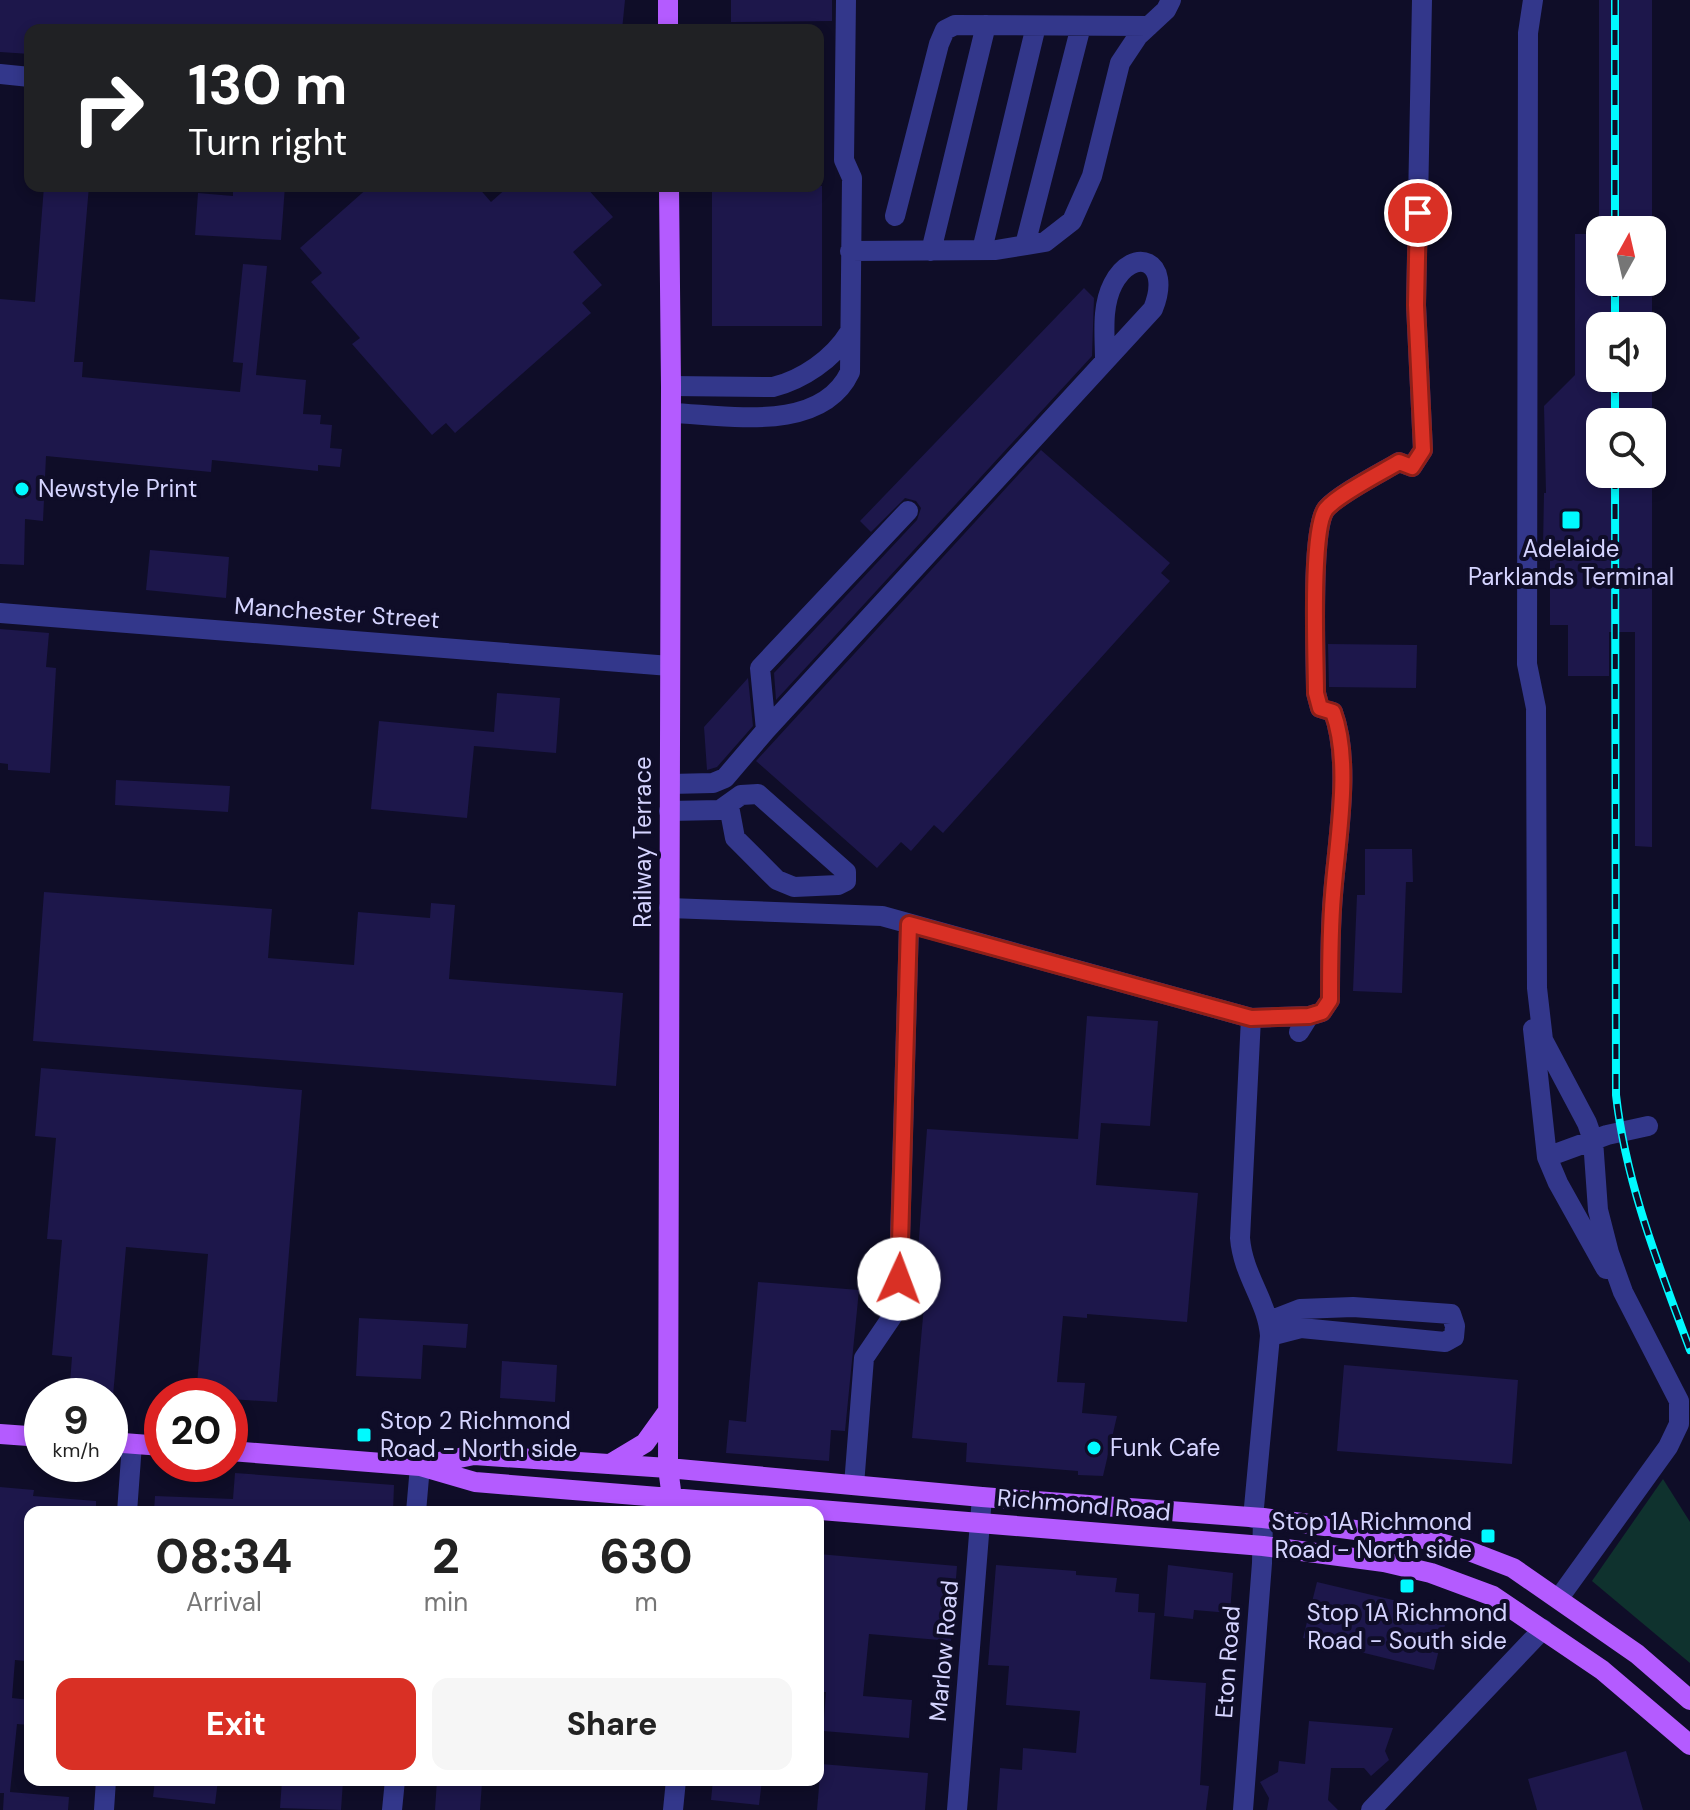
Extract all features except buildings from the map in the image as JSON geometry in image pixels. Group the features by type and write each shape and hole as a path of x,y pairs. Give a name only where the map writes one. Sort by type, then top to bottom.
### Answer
{"main road":[{"path":"668,0 668,24"},
{"name":"Railway Terrace","path":"669,192 668,1468 672,1505"},
{"path":"610,1464 645,1443 668,1418 681,1449 698,1466 713,1472"},
{"path":"0,1434 24,1436"},
{"path":"128,1444 144,1445"},
{"name":"Richmond Road","path":"248,1452 420,1466 475,1482 692,1506"},
{"name":"Richmond Road","path":"420,1466 474,1455 668,1468 1258,1518 1391,1533 1440,1543 1513,1568 1637,1654 1690,1700"},
{"name":"Richmond Road","path":"824,1513 981,1522 1263,1546 1384,1562 1431,1573 1493,1596 1543,1629 1602,1670 1690,1745"},
{"path":"1543,1629 1559,1598"}],"street":[{"path":"671,413 790,415 809,409 836,394 845,381 851,361 852,178 844,160 846,0"},
{"path":"850,251 982,250 1025,245 1045,242 1072,221 1092,176 1120,63 1138,36 1166,10 1171,0"},
{"path":"669,908 882,916 1251,1018 1304,1024 1322,1012 1330,1000 1333,895 1340,830 1341,733 1333,712 1320,708 1316,693 1318,541 1325,510 1359,485 1399,462 1412,467 1423,450 1416,305 1422,0"},
{"path":"1533,0 1528,33 1527,664 1536,708 1537,988 1533,1042 1547,1157 1600,1262 1623,1292"},
{"path":"895,216 945,30 955,25 1149,26"},
{"path":"931,251 986,25"},
{"path":"982,250 1036,26"},
{"path":"1025,245 1081,26"},
{"path":"0,74 24,76"},
{"path":"671,386 773,387 789,383 826,360 849,333"},
{"path":"670,784 713,783 725,778 1105,360"},
{"path":"766,730 760,668 908,511"},
{"name":"Manchester Street","path":"0,613 670,666"},
{"path":"669,811 720,810 741,795 758,794 846,872 846,881 838,885 794,887 777,880 735,838 729,806"},
{"path":"854,1485 864,1358 898,1308 909,924"},
{"path":"1537,988 1543,1040 1593,1140 1602,1231 1623,1292 1679,1401 1680,1416 1676,1432 1559,1598"},
{"path":"1251,1018 1240,1238 1245,1269 1269,1329"},
{"path":"1547,1157 1593,1140 1648,1126"},
{"path":"1353,1307 1451,1314 1455,1326 1454,1337 1445,1342 1301,1328 1269,1329 1300,1309 1353,1307"},
{"name":"Eton Road","path":"1243,1810 1263,1546 1258,1518 1269,1329"},
{"path":"127,1506 132,1444"},
{"path":"417,1506 420,1466"},
{"name":"Marlow Road","path":"957,1810 982,1497"},
{"path":"1371,1810 1543,1629"},
{"path":"104,1810 106,1786"},
{"path":"392,1810 394,1786"},
{"path":"673,1810 675,1786"}],"green space":[{"path":"1663,1479 1690,1522 1690,1663 1592,1581"}],"railway":[{"path":"1615,0 1615,216"},
{"path":"1615,296 1615,312"},
{"path":"1615,392 1615,408"},
{"path":"1615,488 1616,1095 1627,1161 1636,1193 1690,1350"}],"place":[{"name":"Newstyle Print","path":"22,489"},
{"name":"Adelaide Parklands Terminal","path":"1571,520"},
{"name":"Stop 2 Richmond Road - North side","path":"364,1435"},
{"name":"Funk Cafe","path":"1094,1448"},
{"name":"Stop 1A Richmond Road - North side","path":"1488,1536"},
{"name":"Stop 1A Richmond Road - South side","path":"1407,1586"}],"route":[{"path":"899,1279 909,924 1251,1018 1309,1016 1322,1012 1330,1000 1333,895 1340,830 1341,733 1333,712 1320,708 1316,693 1318,541 1325,510 1359,485 1399,462 1412,467 1423,450 1416,305 1418,213"}]}
